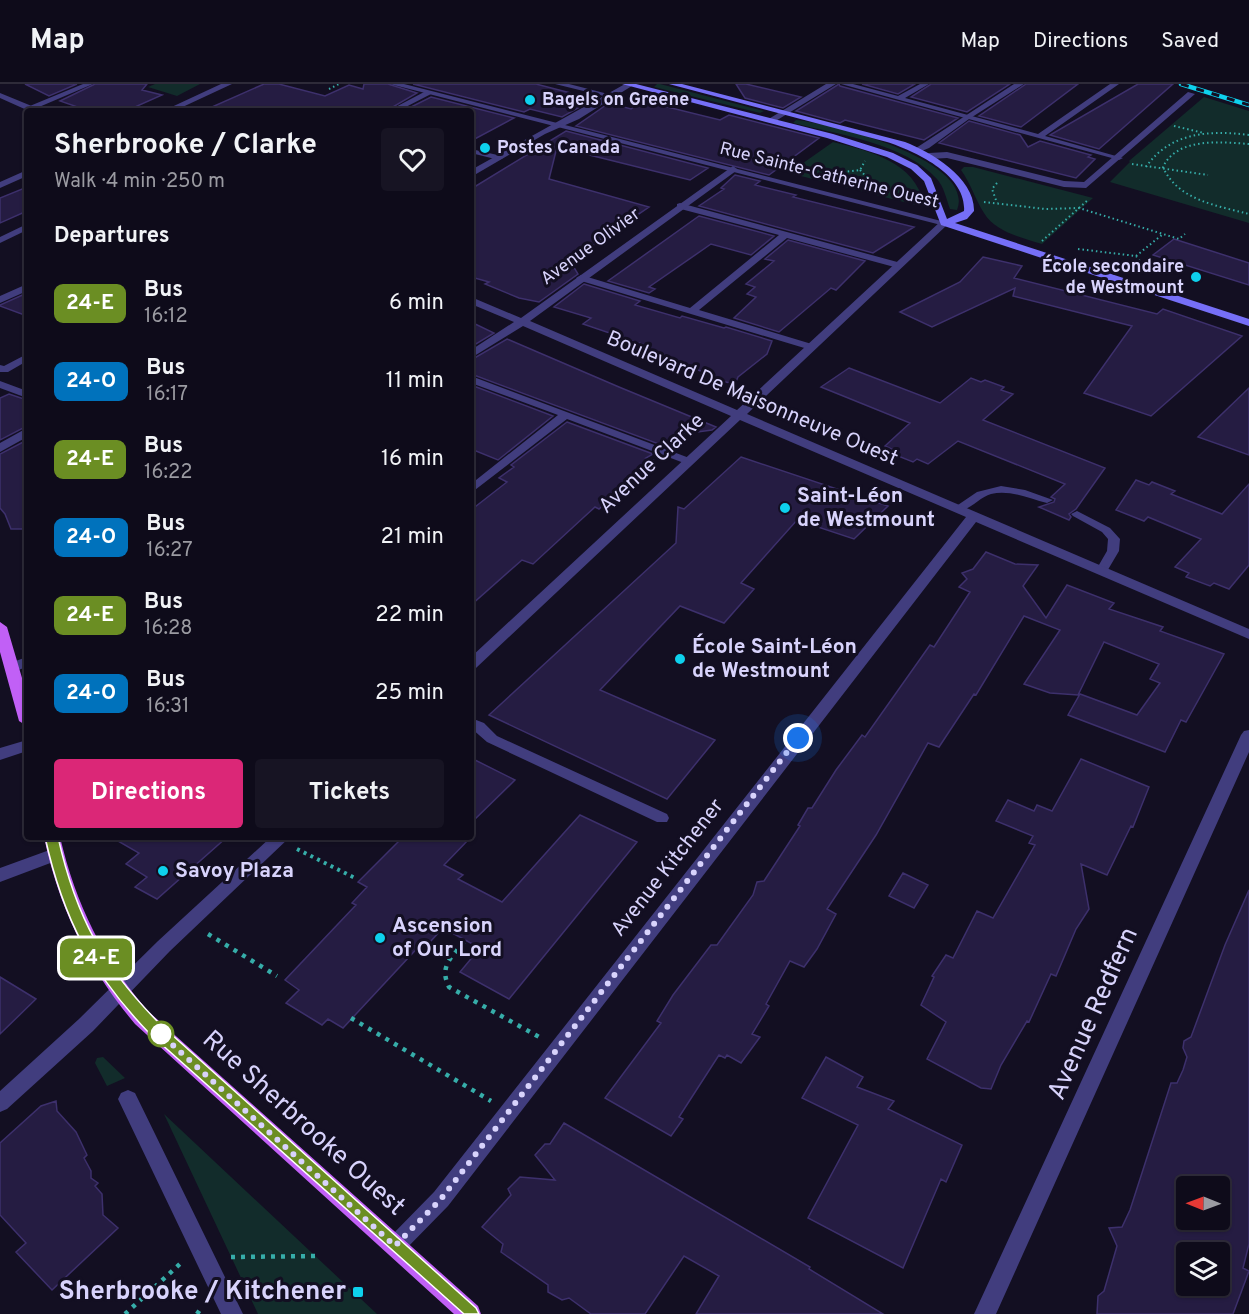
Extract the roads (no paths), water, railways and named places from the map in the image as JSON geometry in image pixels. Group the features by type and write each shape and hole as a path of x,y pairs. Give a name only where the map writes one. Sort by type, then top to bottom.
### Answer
{"main road":[{"path":"629,84 862,145 908,163 923,174 930,183 944,223 965,216 969,211 962,188 953,175 929,156 917,150 890,140 672,84"},
{"name":"Rue Sainte-Catherine Ouest","path":"944,223 1249,323"},
{"path":"0,627 20,665 24,697"},
{"name":"Rue Sherbrooke Ouest","path":"53,845 72,910 100,964 142,1018 470,1314"}],"street":[{"path":"174,108 228,84"},
{"name":"Rue Sainte-Catherine Ouest","path":"394,84 944,223"},
{"path":"474,172 612,96 629,84"},
{"path":"771,120 832,84"},
{"path":"917,150 1020,84"},
{"path":"929,156 947,155 1064,184 1081,186 1090,183 1124,161 1191,94"},
{"path":"0,95 29,108"},
{"name":"Avenue Olivier","path":"474,353 522,322 734,169"},
{"path":"0,185 24,174"},
{"name":"Avenue Clarke","path":"474,661 944,223"},
{"path":"0,300 24,288"},
{"name":"Boulevard De Maisonneuve Ouest","path":"474,301 1249,634"},
{"path":"0,448 24,434"},
{"name":"Avenue Kitchener","path":"395,1246 441,1199 883,628 974,516"},
{"name":"Avenue Redfern","path":"985,1314 1249,735"},
{"path":"0,754 24,746"},
{"path":"0,1103 86,1025 164,946 279,840"},
{"path":"0,875 53,845"},
{"path":"128,1099 232,1314"}],"lane":[{"path":"37,108 89,84"},
{"path":"560,84 586,87 612,96"},
{"path":"844,84 1124,161"},
{"path":"898,99 925,84"},
{"path":"1038,137 1115,84"},
{"path":"398,108 429,93"},
{"path":"474,151 499,158"},
{"path":"680,206 898,266"},
{"path":"0,240 24,228"},
{"path":"692,311 785,235"},
{"path":"581,278 811,347"},
{"path":"1,370 24,358"},
{"path":"474,380 688,461"},
{"path":"0,384 24,394"},
{"path":"474,488 565,415"},
{"path":"958,509 976,495 998,489 1025,493 1047,500"},
{"path":"1077,514 1106,530 1114,539 1113,551 1102,570"},
{"path":"474,724 492,739 662,818"}],"railway":[{"path":"1181,84 1249,105"}],"place":[{"name":"Bagels on Greene","path":"530,100"},
{"name":"Postes Canada","path":"485,148"},
{"name":"École secondaire de Westmount","path":"1196,277"},
{"name":"Saint-Léon de Westmount","path":"785,508"},
{"name":"École Saint-Léon de Westmount","path":"680,659"},
{"name":"Savoy Plaza","path":"163,871"},
{"name":"Ascension of Our Lord","path":"380,938"},
{"name":"Sherbrooke / Kitchener","path":"358,1292"}]}
